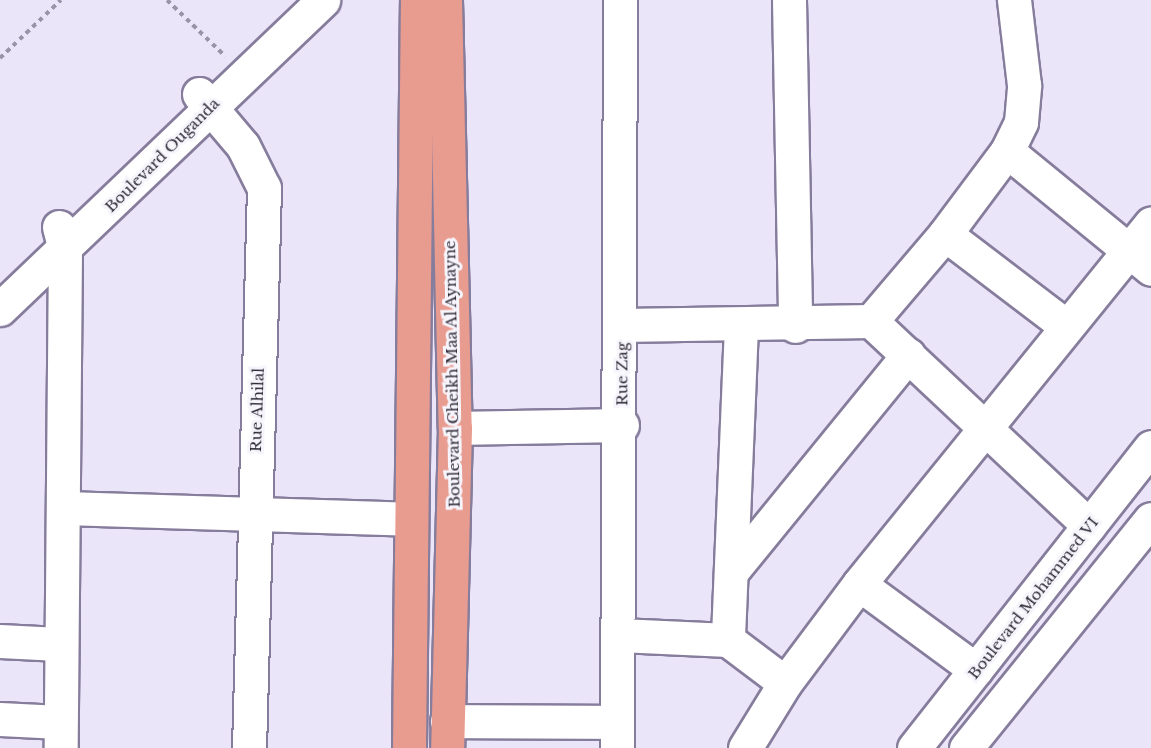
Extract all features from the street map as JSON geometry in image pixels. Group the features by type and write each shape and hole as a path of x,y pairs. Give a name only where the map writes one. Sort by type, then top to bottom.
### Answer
{"main road":[{"path":"409,748 408,519 417,0"},
{"name":"Boulevard Cheikh Maa Al Aynayne","path":"445,0 455,428 447,734"}],"street":[{"name":"Boulevard Ouganda","path":"204,101 231,63 298,0"},
{"name":"Boulevard Ouganda","path":"0,309 62,238 204,101 323,0"},
{"path":"789,0 795,326"},
{"path":"622,325 795,326 871,321 945,234 1007,151 1021,122 1024,85 1014,0"},
{"name":"Rue Zag","path":"613,1 622,325 617,735"},
{"name":"Rue Alhilal","path":"204,101 243,146 264,188 253,518 249,748"},
{"path":"1007,151 1140,261"},
{"path":"745,748 785,683 859,584 1067,327 1140,261 1151,224"},
{"path":"945,234 1067,327"},
{"name":"Boulevard Ouganda","path":"0,281 62,238"},
{"path":"0,719 60,735 59,644 65,508 62,238"},
{"path":"871,321 988,426 1089,526"},
{"path":"728,640 741,326"},
{"path":"732,571 908,355"},
{"path":"455,428 622,425"},
{"name":"Boulevard Mohammed VI","path":"914,748 1151,447"},
{"path":"65,508 253,518 408,519"},
{"path":"966,748 1151,519"},
{"path":"1069,551 1102,580"},
{"path":"859,584 976,670"},
{"path":"619,635 728,640 785,683"},
{"path":"0,641 59,644"},
{"path":"447,734 617,735"}],"path":[{"path":"0,58 61,0"},
{"path":"167,0 231,63"}]}
